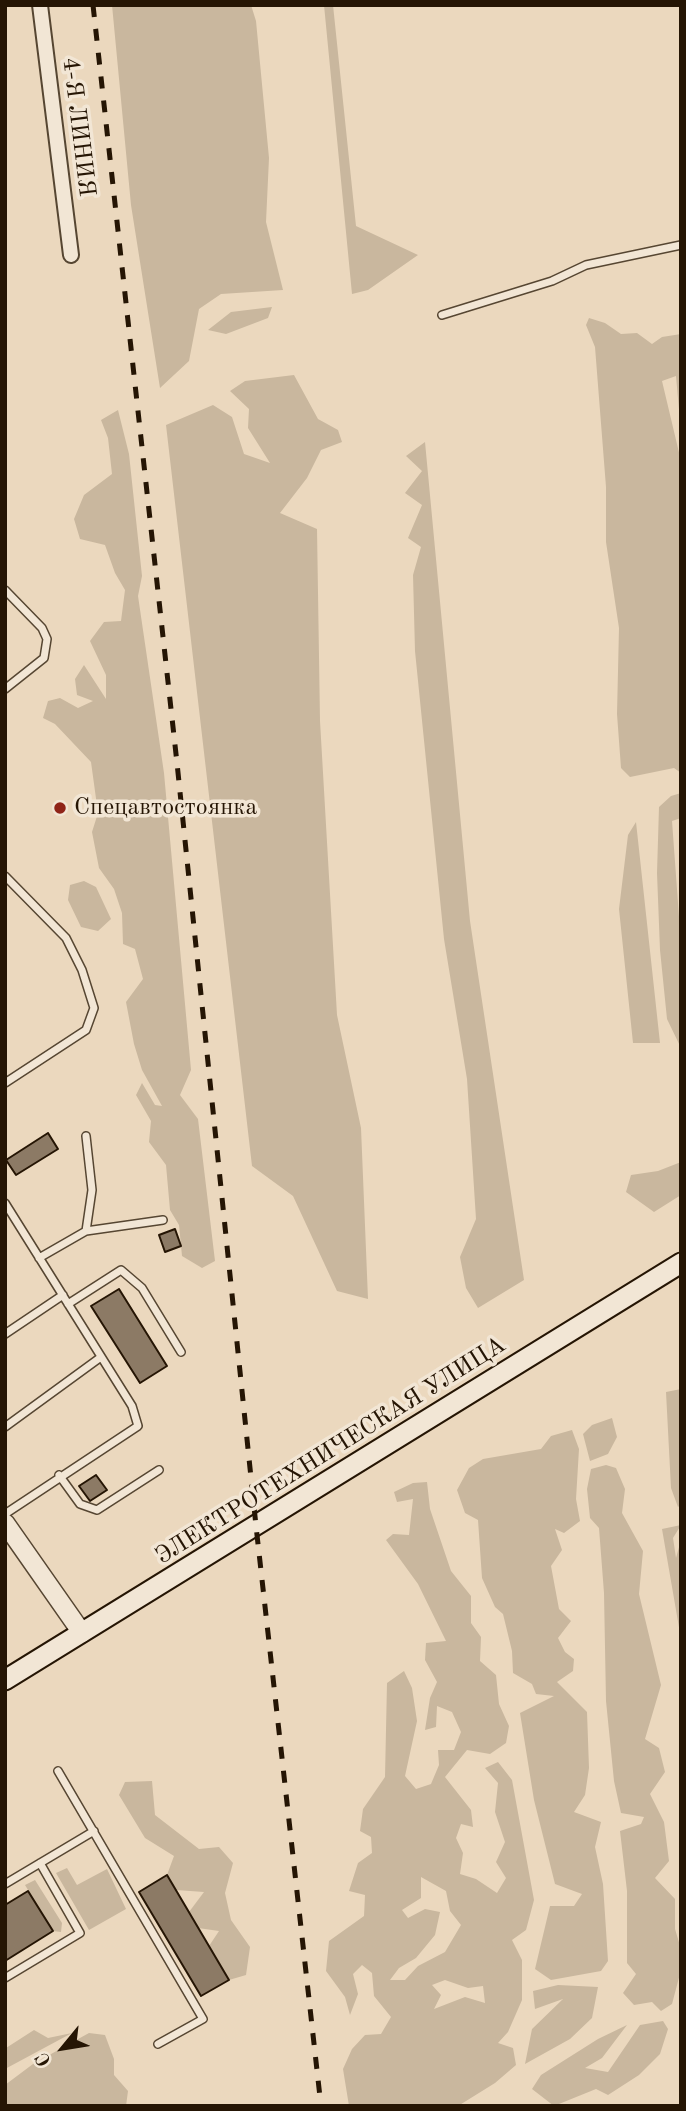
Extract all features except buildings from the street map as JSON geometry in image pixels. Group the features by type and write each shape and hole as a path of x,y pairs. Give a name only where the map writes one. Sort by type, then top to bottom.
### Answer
{"main road":[{"name":"ЭЛЕКТРОТЕХНИЧЕСКАЯ УЛИЦА","path":"5,1680 681,1263"}],"street":[{"name":"4-Я ЛИНИЯ","path":"40,5 71,255"},
{"path":"5,1523 82,1633"}],"lane":[{"path":"442,315 552,281 586,265 681,245"},
{"path":"5,590 42,628 47,649 44,658 5,689"},
{"path":"5,876 66,938 82,970 94,1008 86,1030 8,1081 5,1070"},
{"path":"86,1136 93,1190 86,1231"},
{"path":"5,1203 9,1217 39,1258 132,1406 138,1426 59,1475 5,1514"},
{"path":"39,1258 86,1231 163,1220"},
{"path":"68,1304 121,1270 142,1288 181,1352"},
{"path":"5,1334 63,1295"},
{"path":"5,1427 101,1357"},
{"path":"59,1475 80,1504 97,1510 159,1470"},
{"path":"58,1771 203,2020 158,2044"},
{"path":"5,1884 94,1831"},
{"path":"5,1978 80,1933 40,1863"}],"shaded area":[{"path":"112,5 251,5 256,21 269,158 266,222 283,290 221,294 199,309 189,361 160,388 131,205"},
{"path":"324,5 333,5 356,226 418,255 368,290 352,294"},
{"path":"272,307 268,318 226,334 208,330 231,312"},
{"path":"589,318 605,323 621,334 637,333 652,344 662,337 681,334 681,432 676,376 662,381 681,461 681,773 674,768 630,777 621,768 617,714 619,628 606,542 606,487 595,347 586,325"},
{"path":"294,375 318,419 338,430 342,442 321,450 307,478 280,513 317,529 320,721 337,1015 361,1128 368,1299 337,1291 293,1196 252,1166 166,425 213,405 232,417 244,454 270,463 248,428 249,409 230,391 245,381"},
{"path":"118,410 129,454 142,576 138,596 164,773 191,1070 180,1095 198,1119 215,1261 202,1268 182,1256 179,1225 170,1210 166,1165 149,1142 151,1121 136,1095 142,1083 155,1105 162,1106 142,1070 134,1044 126,1002 143,979 135,949 123,944 122,913 114,889 99,868 92,832 98,813 91,762 55,724 43,718 48,701 60,698 78,708 93,701 77,695 75,679 84,665 106,699 106,675 90,641 104,622 121,621 125,590 115,573 105,545 80,539 74,519 84,495 112,474 108,438 101,420"},
{"path":"425,442 470,921 524,1280 478,1308 466,1288 460,1257 476,1219 467,1079 444,939 415,651 413,575 421,547 408,538 422,505 405,493 422,471 406,456"},
{"path":"681,793 681,818 672,821 681,944 681,1048 667,1019 660,950 657,873 659,807 671,796"},
{"path":"636,822 660,1043 633,1043 619,909 628,835"},
{"path":"84,881 96,887 111,919 98,931 81,927 68,900 70,885"},
{"path":"681,1162 681,1195 654,1212 626,1192 631,1175 658,1171"},
{"path":"681,1389 681,1504 678,1507 671,1488 666,1392"},
{"path":"612,1418 617,1437 608,1454 590,1461 583,1434 592,1425"},
{"path":"572,1430 579,1449 576,1499 580,1521 564,1533 555,1529 562,1550 551,1566 559,1609 571,1621 558,1638 565,1652 574,1659 573,1671 557,1682 587,1712 589,1768 585,1795 574,1812 601,1822 595,1847 603,1884 608,1961 601,1971 551,1980 535,1969 550,1906 574,1906 582,1894 555,1884 534,1800 520,1713 554,1696 536,1694 532,1684 513,1673 512,1651 503,1614 495,1607 482,1578 478,1520 465,1513 457,1490 469,1468 483,1459 541,1449 551,1436"},
{"path":"606,1465 616,1468 625,1489 622,1513 643,1551 639,1594 661,1685 645,1739 659,1748 665,1772 650,1794 664,1822 669,1861 655,1878 675,1899 675,1929 681,1949 681,1970 672,2004 661,2011 652,2002 634,2005 623,1993 636,1974 627,1963 627,1891 620,1831 641,1824 644,1817 621,1813 614,1781 606,1701 604,1593 599,1528 590,1518 587,1489 591,1469"},
{"path":"427,1482 430,1509 451,1571 471,1596 471,1623 481,1637 480,1661 496,1675 499,1704 509,1726 506,1743 490,1754 467,1750 445,1777 471,1810 473,1827 461,1824 456,1838 463,1853 460,1874 476,1879 497,1893 506,1878 496,1862 505,1842 495,1812 498,1783 485,1768 498,1762 512,1780 534,1900 526,1930 512,1940 522,1960 522,2000 508,2032 498,2043 513,2048 516,2065 495,2083 458,2106 349,2106 343,2069 352,2049 365,2035 381,2034 391,2017 374,1996 372,1973 362,1965 353,1974 358,1994 350,2015 345,1997 326,1971 329,1941 364,1916 365,1895 349,1891 358,1863 372,1853 371,1837 360,1831 363,1809 385,1777 387,1683 404,1671 412,1688 417,1721 405,1776 416,1789 431,1784 439,1765 438,1750 454,1750 461,1732 452,1712 437,1706 436,1727 425,1730 430,1698 437,1682 425,1660 426,1643 446,1641 418,1584 386,1540 393,1534 409,1535 413,1499 397,1502 394,1492 413,1483","holes":["421,1877 446,1891 450,1911 461,1925 445,1952 418,1966 405,1980 390,1980 399,1968 416,1958 435,1935 440,1912 425,1909 408,1918 402,1910 421,1898","445,1980 468,1988 483,1986 485,2003 465,1997 434,2009 441,1995 432,1985"]},
{"path":"681,1525 673,1538 676,1558 681,1540 681,1639 662,1529"},
{"path":"152,1781 155,1815 199,1849 219,1847 233,1863 225,1893 231,1920 250,1947 246,1975 229,1980 209,1946 219,1931 198,1928 189,1912 204,1892 176,1890 167,1875 174,1856 145,1838 119,1795 125,1782"},
{"path":"67,1868 77,1885 107,1869 126,1909 89,1930 56,1873"},
{"path":"35,1880 62,1923 61,1932 53,1931 25,1885"},
{"path":"558,1985 598,1987 592,2018 570,2039 525,2064 532,2029 563,1999 535,2009 533,1991"},
{"path":"663,2021 668,2029 660,2054 639,2075 608,2095 596,2089 554,2106 532,2089 541,2075 598,2039 627,2025 602,2058 585,2068 608,2072 640,2025"},
{"path":"34,2030 48,2038 72,2033 5,2069 6,2048"},
{"path":"89,2033 105,2035 114,2059 114,2075 128,2091 126,2106 5,2106 5,2085 33,2064"}],"railway":[{"path":"93,5 321,2106"}],"place":[{"name":"Спецавтостоянка","path":"60,808"}]}
